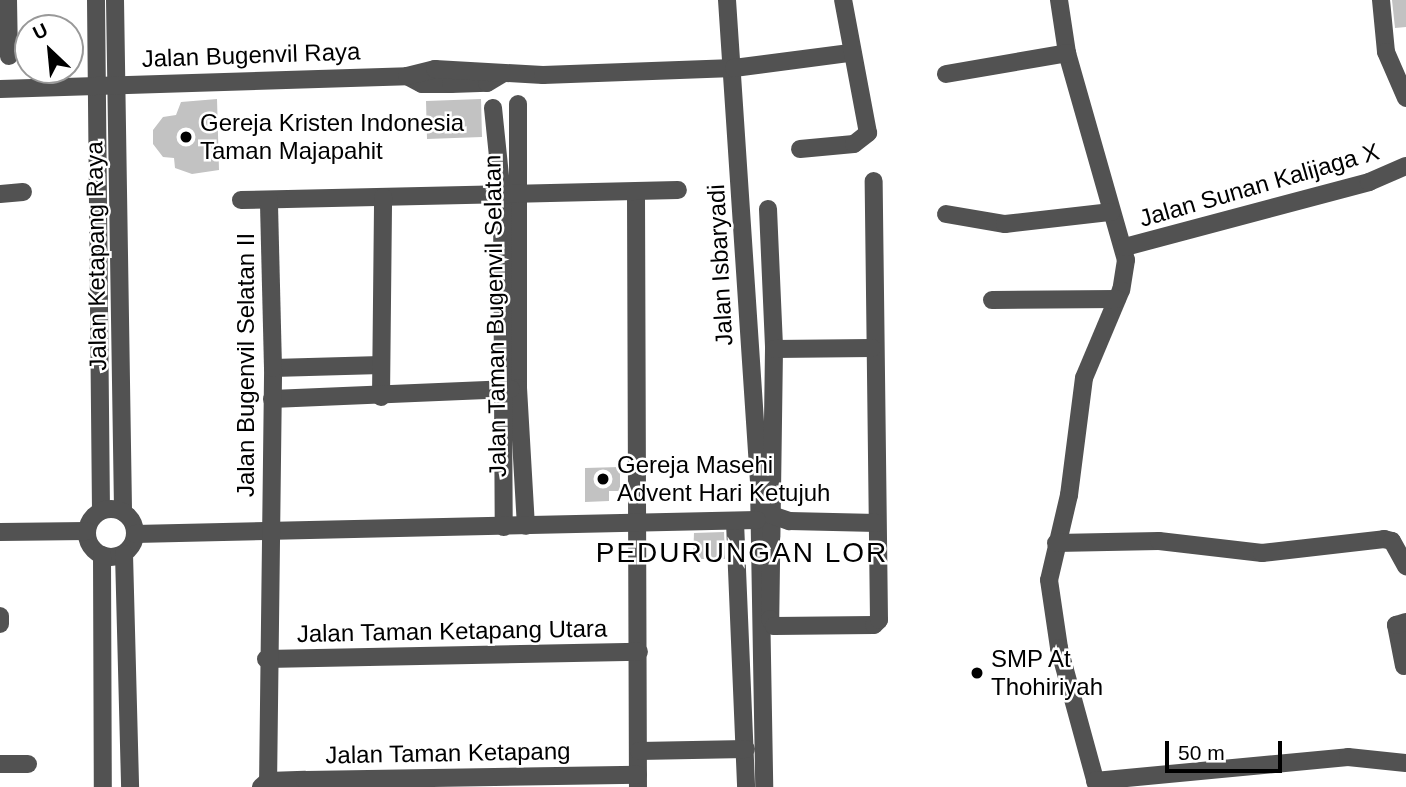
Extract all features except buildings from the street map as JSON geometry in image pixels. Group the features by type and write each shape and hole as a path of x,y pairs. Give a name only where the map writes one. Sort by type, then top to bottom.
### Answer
{"street":[{"path":"8,0 9,56"},
{"name":"Jalan Ketapang Raya","path":"96,0 104,473 101,511"},
{"name":"Jalan Ketapang Raya","path":"115,0 123,512"},
{"name":"Jalan Isbaryadi","path":"727,0 767,520"},
{"path":"800,149 854,144 868,133 850,53 843,0"},
{"path":"1059,0 1067,53 1111,212 1125,247 1117,299 1084,378 1069,495 1049,580 1053,619 1096,784 1348,757 1406,762"},
{"path":"1381,0 1386,52 1406,98"},
{"name":"Jalan Bugenvil Raya","path":"0,89 117,83 407,76 422,84 487,83 502,74 734,68 850,53"},
{"path":"946,74 1067,53"},
{"name":"Jalan Taman Bugenvil Selatan","path":"504,527 510,389 509,195 518,104"},
{"name":"Jalan Taman Bugenvil Selatan","path":"493,108 509,195"},
{"name":"Jalan Sunan Kalijaga X","path":"1125,247 1369,182 1406,166"},
{"path":"767,520 773,626 874,625 879,620 872,348 874,181"},
{"path":"241,200 636,194 678,190"},
{"path":"0,194 23,192"},
{"path":"636,194 638,781"},
{"path":"381,397 383,197"},
{"name":"Jalan Bugenvil Selatan II","path":"266,785 266,659 273,368 269,200"},
{"path":"764,787 767,520 774,349 768,209"},
{"path":"946,214 1005,224 1111,212"},
{"path":"992,300 1117,299"},
{"path":"774,349 872,348"},
{"path":"273,368 381,365"},
{"path":"272,399 381,397 510,389"},
{"name":"Jalan Taman Bugenvil Selatan","path":"510,389 526,526"},
{"path":"104,473 123,473"},
{"path":"87,531 101,511 123,512 135,534"},
{"path":"135,534 767,520 877,523"},
{"path":"735,522 746,787"},
{"path":"0,532 87,531"},
{"path":"87,531 93,548 102,555 124,554"},
{"path":"130,787 124,554 135,534"},
{"path":"1056,543 1159,541 1262,553 1392,541 1406,566"},
{"path":"102,555 103,787"},
{"path":"0,616 0,624"},
{"path":"1404,666 1396,625 1406,622"},
{"name":"Jalan Taman Ketapang Utara","path":"266,659 639,652"},
{"path":"639,751 746,749"},
{"path":"0,764 28,764"},
{"name":"Jalan Taman Ketapang","path":"266,785 638,781"}],"place":[{"name":"Gereja Kristen Indonesia Taman Majapahit","path":"186,137"},
{"name":"Gereja Masehi Advent Hari Ketujuh","path":"603,479"},
{"name":"SMP At Thohiriyah","path":"977,673"}],"district":[{"name":"PEDURUNGAN LOR","path":"742,553"}]}
